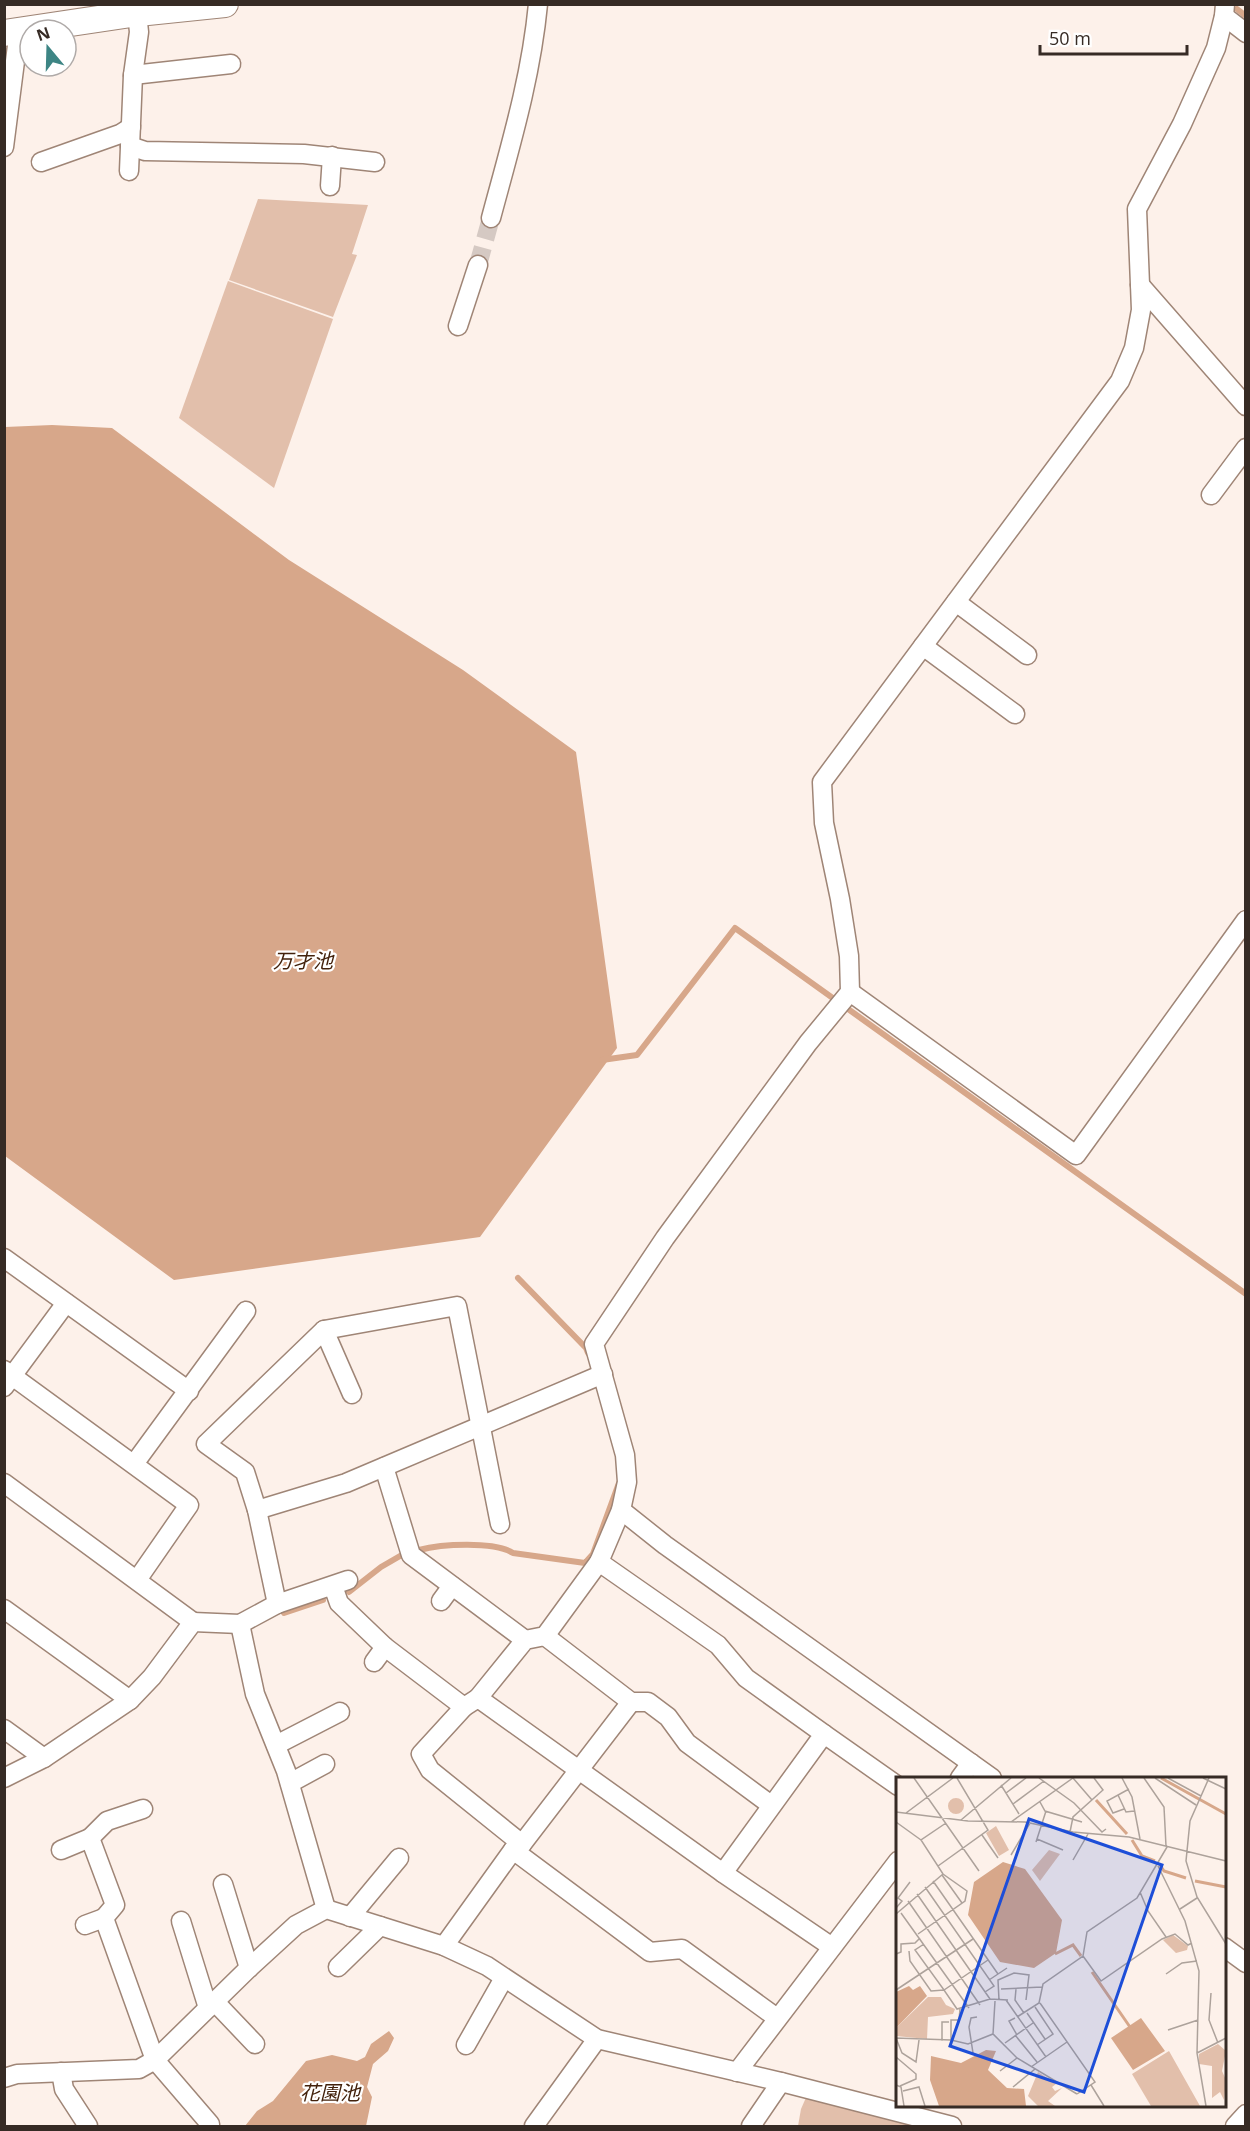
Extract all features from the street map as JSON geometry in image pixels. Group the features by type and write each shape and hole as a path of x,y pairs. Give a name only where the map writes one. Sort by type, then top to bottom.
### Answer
{"main road":[{"path":"12,32 137,9 225,4"}],"street":[{"path":"491,218 527,82 538,4"},
{"path":"129,171 134,75 139,32 137,9"},
{"path":"1224,10 1245,33"},
{"path":"777,2018 682,1949 650,1952 451,1798 416,1748 471,1703 525,1640 545,1636 599,1562 621,1510 627,1482 625,1455 594,1344 665,1238 808,1043 850,992 849,956 824,823 822,782 1120,381 1134,348 1141,310 1137,209 1182,124 1216,48 1224,10"},
{"path":"4,147 12,32"},
{"path":"134,75 231,64"},
{"path":"41,162 120,134 131,127"},
{"path":"130,146 145,151 304,154 375,162"},
{"path":"330,186 332,156"},
{"path":"458,326 478,265"},
{"path":"1140,285 1245,406"},
{"path":"1211,495 1245,448"},
{"path":"956,603 1027,655"},
{"path":"923,646 1015,714"},
{"path":"850,992 1076,1155 1245,920"},
{"path":"4,1258 189,1391"},
{"path":"66,1303 7,1377 134,1464 189,1505 137,1580"},
{"path":"277,1604 245,1472 206,1444 324,1330 457,1306 481,1426 484,1490 500,1524"},
{"path":"134,1464 246,1311"},
{"path":"324,1330 352,1394"},
{"path":"256,1510 346,1483 603,1374"},
{"path":"384,1467 411,1555 525,1640"},
{"path":"4,1483 193,1622 240,1624 277,1604 340,1583 339,1603 385,1647 579,1771 832,1947"},
{"path":"621,1510 665,1545 990,1777"},
{"path":"599,1562 718,1645 746,1678 896,1785"},
{"path":"441,1601 452,1586"},
{"path":"4,1609 130,1700"},
{"path":"4,1778 44,1758 130,1700 152,1677 193,1622"},
{"path":"240,1624 255,1694 290,1783 326,1909"},
{"path":"545,1636 631,1702 648,1702 668,1718 687,1743 771,1804"},
{"path":"374,1662 385,1647"},
{"path":"444,1946 517,1847 631,1702"},
{"path":"276,1745 340,1712"},
{"path":"4,1729 44,1758"},
{"path":"723,1873 824,1734"},
{"path":"961,1777 971,1763"},
{"path":"290,1783 325,1764"},
{"path":"61,1850 90,1838 107,1821 143,1809"},
{"path":"85,1925 105,1918 115,1905 90,1838"},
{"path":"350,1917 399,1858"},
{"path":"738,2072 896,1862"},
{"path":"224,1884 249,1968"},
{"path":"4,2078 17,2074 139,2069 155,2060 296,1925 326,1909 444,1946 487,1966 597,2039 781,2082 952,2127"},
{"path":"105,1918 112,1962 155,2060 210,2124"},
{"path":"181,1921 212,2005 255,2044"},
{"path":"338,1967 380,1926"},
{"path":"1226,1949 1245,1963"},
{"path":"466,2045 504,1978"},
{"path":"539,2126 597,2039"},
{"path":"61,2072 64,2089 88,2127"},
{"path":"751,2127 781,2082"},
{"path":"1235,2127 1245,2114"}],"shaded area":[{"path":"258,199 368,205 352,254 357,255 333,317 229,280"},
{"path":"228,281 333,319 274,488 179,418"},
{"path":"808,2093 935,2126 798,2126 801,2109"}],"water":[{"name":"万才池","path":"52,425 112,428 289,560 463,670 576,752 617,1048 480,1237 174,1280 5,1156 5,427"},
{"name":"花園池","path":"389,2031 394,2038 388,2051 373,2064 367,2087 372,2097 366,2126 245,2126 257,2111 273,2101 306,2061 332,2055 357,2061 365,2057 371,2044"}],"waterway":[{"path":"1237,9 1246,16"},
{"path":"602,1060 637,1055 735,928 1246,1294"},
{"path":"518,1278 586,1348 588,1353"},
{"path":"419,1550 440,1546 481,1545 513,1553 585,1563 593,1554 619,1483"},
{"path":"349,1592 381,1567 400,1556"},
{"path":"284,1613 323,1600"}],"tunnel":[{"path":"478,265 491,218"}]}
